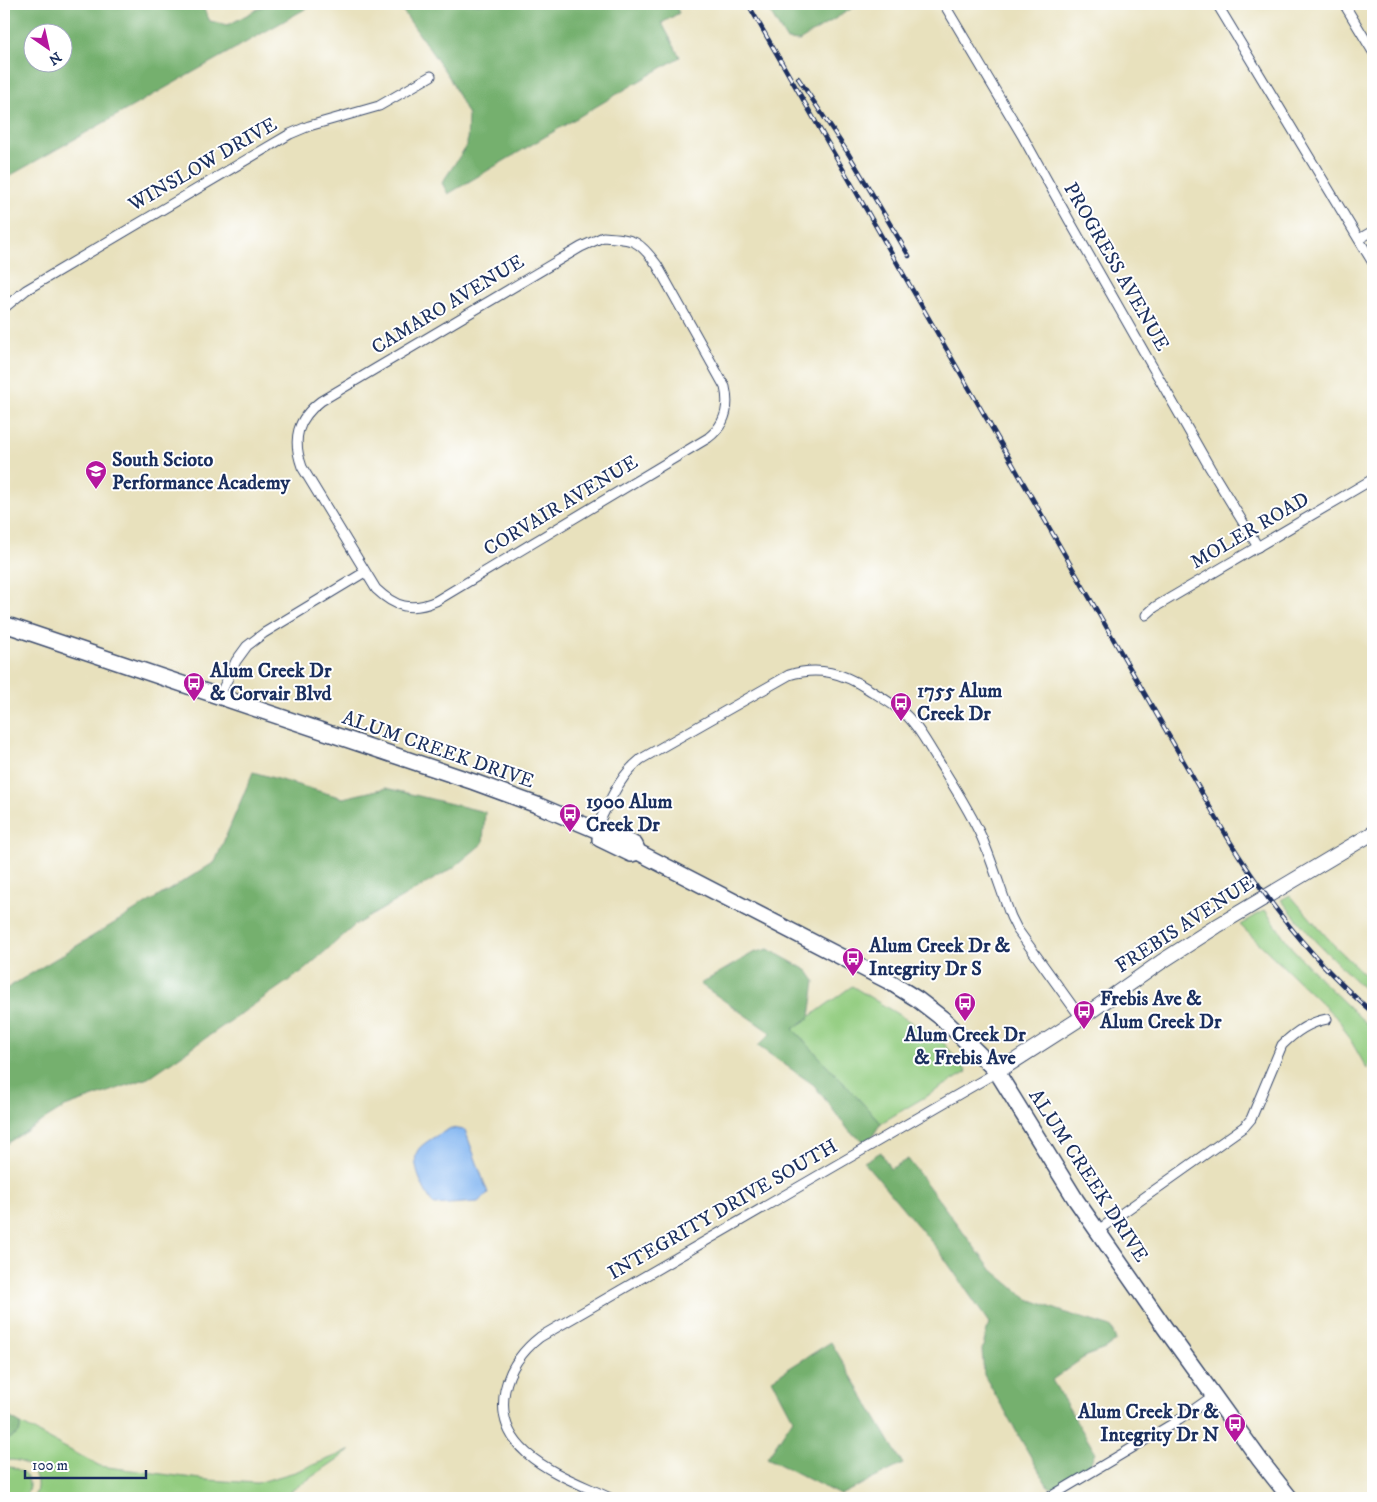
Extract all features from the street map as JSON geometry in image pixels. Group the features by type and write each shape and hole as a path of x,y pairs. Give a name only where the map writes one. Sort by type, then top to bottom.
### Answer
{"main road":[{"name":"ALUM CREEK DRIVE","path":"4,624 474,782 598,831 606,830 635,845 638,852 888,981 917,999 943,1020 997,1072 1097,1231 1214,1396 1290,1498"},
{"name":"FREBIS AVENUE","path":"997,1072 1081,1018 1216,926 1373,833"}],"street":[{"name":"PROGRESS AVENUE","path":"944,4 1023,137 1210,468 1258,547"},
{"path":"1218,4 1373,263"},
{"path":"1344,4 1373,52"},
{"name":"WINSLOW DRIVE","path":"4,308 26,290 290,134 309,126 380,106 431,76"},
{"path":"1359,239 1373,231"},
{"name":"CAMARO AVENUE","path":"365,572 302,467 297,448 299,427 308,412 321,401 581,247 603,237 627,239"},
{"name":"CORVAIR AVENUE","path":"365,572 376,589 389,601 406,607 422,606 436,601 708,438 718,430 727,412 728,397 721,377 657,265 645,249 627,239"},
{"name":"MOLER ROAD","path":"1146,615 1155,607 1373,479"},
{"path":"220,697 233,666 248,646 264,633 365,572"},
{"path":"598,831 613,792 628,770 641,759 789,675 815,670 842,675 896,707 911,720 926,741 974,822 983,841 1011,918 1081,1018"},
{"path":"1097,1231 1245,1126 1250,1119 1282,1045 1299,1030 1320,1020 1327,1019"},
{"name":"INTEGRITY DRIVE SOUTH","path":"610,1498 542,1465 528,1455 514,1439 506,1422 504,1409 506,1383 513,1365 526,1349 540,1337 997,1072"},
{"path":"1048,1498 1179,1420 1214,1396"}],"green space":[{"path":"4,4 201,4 210,21 228,25 267,4 314,4 4,179"},
{"path":"398,4 675,4 679,13 662,23 680,57 448,194 442,183 467,145 468,115 449,77"},
{"path":"765,4 859,4 799,41 787,40"},
{"path":"253,772 343,798 386,788 485,812 483,843 453,868 355,925 304,970 148,1078 65,1107 4,1145 4,990 215,862"},
{"path":"1290,895 1333,944 1373,983 1373,985 1368,987 1367,992 1317,943 1281,900"},
{"path":"1265,910 1291,947 1326,985 1373,1030 1373,1059 1367,1069 1339,1020 1240,925"},
{"path":"768,949 808,971 815,981 810,1017 793,1029 881,1123 872,1137 864,1141 850,1132 814,1085 758,1046 771,1033 700,984 753,953"},
{"path":"852,986 943,1042 967,1072 881,1123 793,1029"},
{"path":"881,1152 890,1169 908,1159 990,1268 1026,1298 1111,1327 1116,1341 1105,1349 1086,1356 1052,1380 1095,1452 1089,1467 1054,1490 1047,1485 984,1375 982,1350 989,1323 940,1252 864,1162"},
{"path":"831,1342 903,1464 840,1495 767,1458 793,1419 772,1379"},
{"path":"4,1414 21,1424 19,1433 4,1442"},
{"path":"21,1424 100,1466 208,1480 257,1483 295,1472 351,1450 281,1498 33,1498 37,1483 32,1470 20,1461 4,1461 4,1442 19,1433"},
{"path":"10,1467 21,1471 28,1478 29,1488 24,1498 4,1498 4,1469"}],"water":[{"path":"451,1128 465,1130 488,1193 478,1202 434,1205 417,1171 416,1156 418,1150 424,1144"}],"railway":[{"path":"748,4 1241,860 1293,930 1331,973 1373,1013"},
{"path":"798,78 848,153 909,256"}],"place":[{"name":"South Scioto Performance Academy","path":"96,490"},
{"name":"Alum Creek Dr & Corvair Blvd","path":"194,702"},
{"name":"1755 Alum Creek Dr","path":"901,722"},
{"name":"1900 Alum Creek Dr","path":"570,833"},
{"name":"Alum Creek Dr & Integrity Dr S","path":"853,977"},
{"name":"Alum Creek Dr & Frebis Ave","path":"965,1022"},
{"name":"Frebis Ave & Alum Creek Dr","path":"1084,1030"},
{"name":"Alum Creek Dr & Integrity Dr N","path":"1235,1443"}]}
